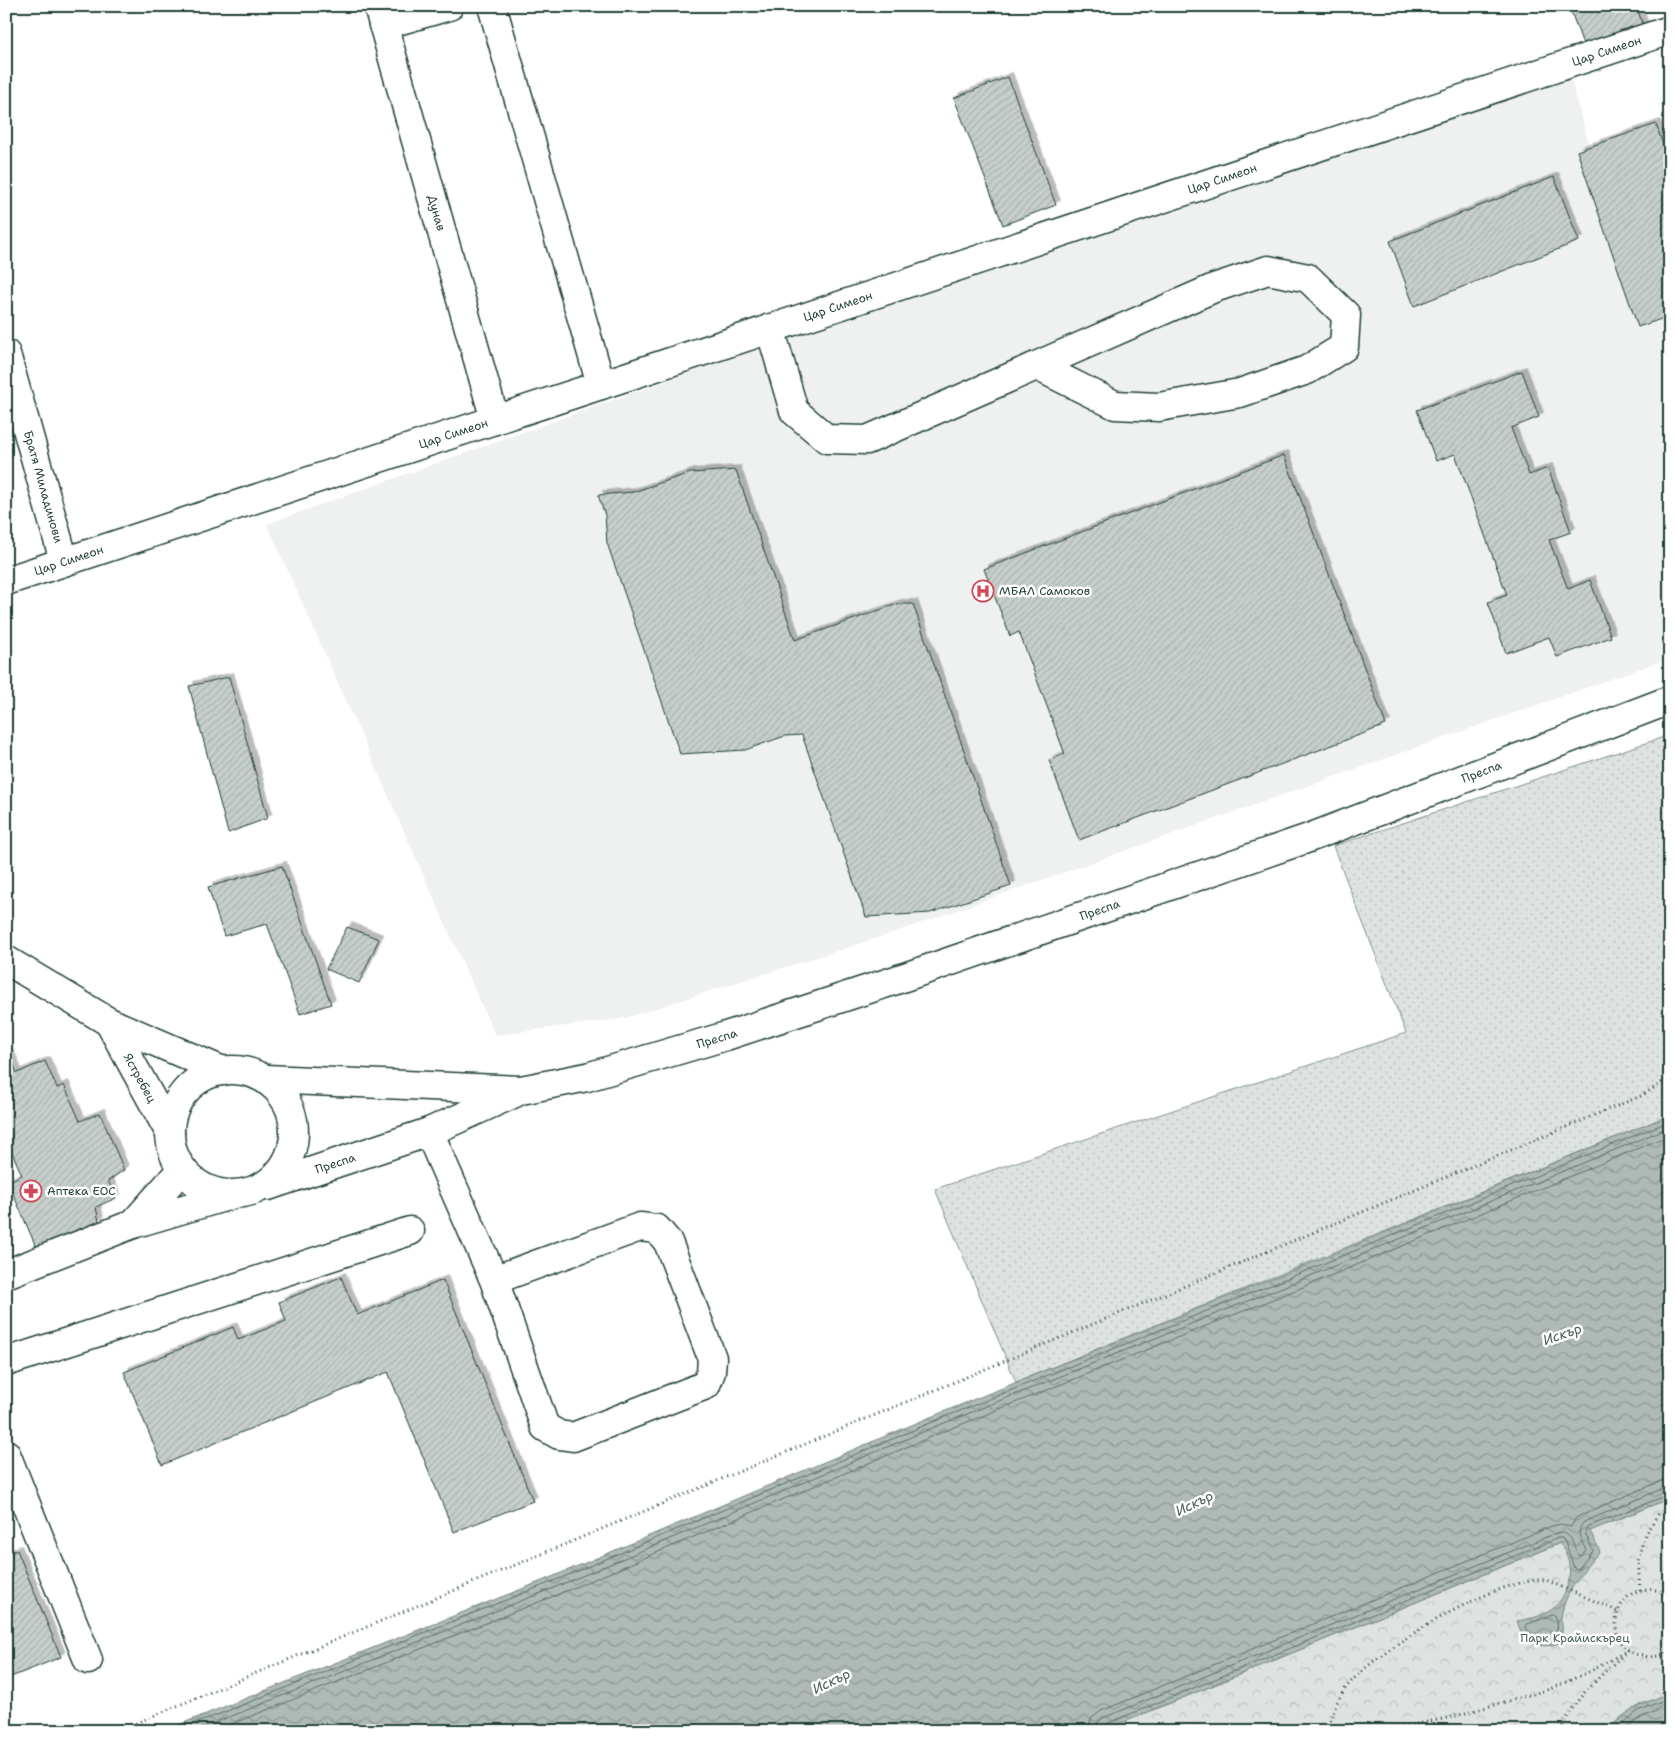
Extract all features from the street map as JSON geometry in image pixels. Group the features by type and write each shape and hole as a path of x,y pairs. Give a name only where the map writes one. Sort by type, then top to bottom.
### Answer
{"street":[{"path":"381,16 449,6"},
{"path":"492,6 601,385"},
{"name":"Дунав","path":"381,16 495,420"},
{"name":"Цар Симеон","path":"6,580 601,385 1670,30"},
{"path":"770,328 794,412 827,439 867,440 1214,288 1268,270 1308,278 1346,314 1344,347 1307,370 1240,394 1159,407 1115,405 1037,366"},
{"name":"Братя Миладинови","path":"6,354 64,561"},
{"name":"Преспа","path":"266,1080 521,1090 587,1077 726,1036 893,981 1306,840 1670,700"},
{"name":"Ястребец","path":"6,960 109,1022 224,1071"},
{"name":"Ястребец","path":"109,1022 170,1133"},
{"path":"6,1274 133,1224 231,1195 246,1194 259,1189 275,1178 286,1163 293,1146 294,1127 290,1108 280,1092 266,1080 252,1073 238,1070 224,1071 206,1076 191,1086 180,1099 173,1116 170,1133 173,1152 182,1169 195,1183 212,1192 231,1195"},
{"name":"Преспа","path":"259,1189 430,1132 521,1090"},
{"path":"430,1132 494,1280 545,1427 559,1436 573,1437 706,1385 711,1372 712,1358 668,1242 657,1230 640,1227 494,1280"},
{"path":"133,1224 182,1169"},
{"path":"6,1362 410,1231"},
{"path":"6,1454 88,1660"}],"path":[{"path":"117,1731 1643,1095 1670,1077"},
{"path":"1640,1590 1638,1560 1645,1534 1658,1513 1670,1507"},
{"path":"1329,1731 1334,1710 1350,1683 1387,1650 1430,1623 1489,1594 1520,1582 1537,1579 1546,1580 1617,1611"},
{"path":"1670,1596 1662,1591 1651,1589 1640,1590 1630,1594 1617,1611 1615,1622 1616,1632 1621,1642 1628,1650 1637,1655 1657,1656 1670,1650"},
{"path":"1382,1731 1452,1717 1550,1689 1591,1671 1628,1650"},
{"path":"1561,1731 1566,1718 1585,1691 1628,1650"}],"shaded area":[{"name":"МБАЛ Самоков","path":"1565,59 1640,326 1670,317 1670,658 884,936 622,1019 495,1035 267,524"}],"green space":[{"path":"1670,735 1670,1115 1016,1382 935,1189 1406,1033 1333,846"},
{"name":"Парк Крайискърец","path":"1670,1498 1670,1731 1102,1731"}],"water":[{"name":"Искър","path":"1670,1115 1670,1498 1590,1531 1600,1551 1581,1574 1566,1600 1561,1621 1564,1641 1544,1646 1524,1640 1517,1621 1551,1610 1563,1596 1570,1571 1567,1557 1560,1543 1102,1731 163,1731 547,1579 933,1416"},
{"path":"1670,1693 1670,1731 1608,1731 1628,1712 1644,1703"}],"building":[{"path":"1569,6 1636,6 1645,30 1586,52"},
{"path":"1008,77 1056,205 1003,225 954,98"},
{"path":"1656,124 1666,154 1670,153 1670,316 1638,327 1577,151"},
{"path":"1554,177 1579,241 1414,306 1390,241"},
{"path":"1522,371 1539,417 1511,428 1529,475 1548,468 1571,532 1549,540 1568,589 1590,580 1611,637 1557,657 1549,637 1506,653 1488,602 1507,595 1455,454 1436,461 1417,410"},
{"path":"1284,455 1386,725 1079,840 1049,760 1065,754 1019,632 1010,636 984,569"},
{"path":"736,470 795,640 897,604 913,604 1011,886 930,913 866,917 802,735 785,736 745,750 680,754 607,543 605,515 598,495 633,492 690,473"},
{"path":"229,677 268,818 228,833 189,686"},
{"path":"282,866 331,1004 300,1014 267,924 224,936 208,887"},
{"path":"347,927 379,939 359,983 326,969"},
{"path":"6,1047 17,1073 45,1061 57,1088 64,1085 80,1121 100,1113 124,1170 108,1181 116,1198 96,1207 99,1222 37,1249 8,1182 22,1175 6,1139"},
{"path":"341,1277 357,1315 443,1280 533,1501 454,1532 388,1372 162,1465 124,1372 233,1327 238,1340 286,1321 279,1302"},
{"path":"17,1550 61,1657 6,1679 6,1554"}],"place":[{"name":"МБАЛ Самоков","path":"983,591"},
{"name":"Аптека ЕОС","path":"31,1191"}]}
